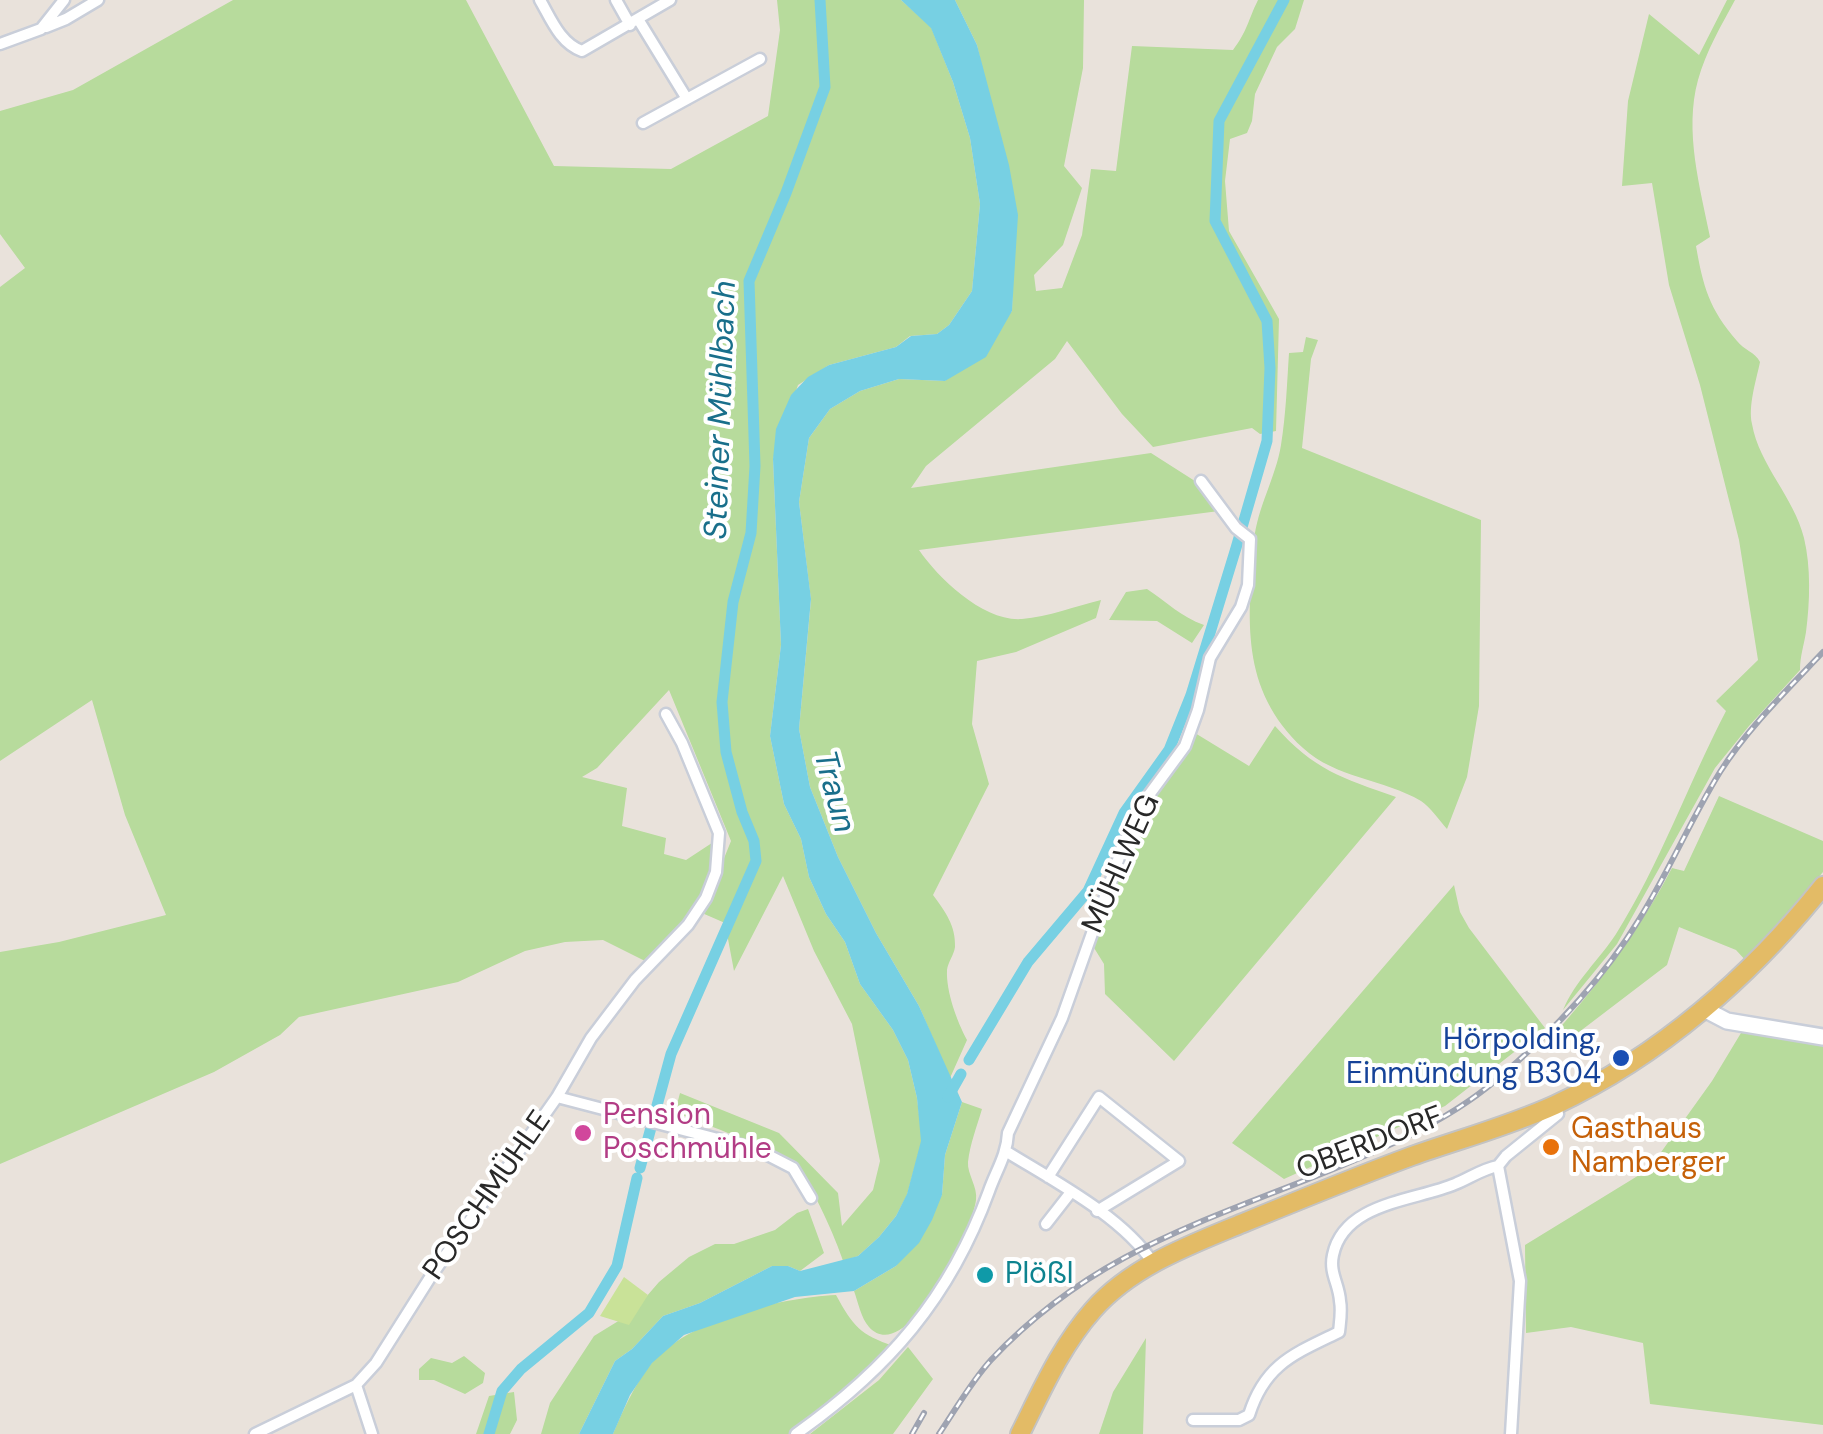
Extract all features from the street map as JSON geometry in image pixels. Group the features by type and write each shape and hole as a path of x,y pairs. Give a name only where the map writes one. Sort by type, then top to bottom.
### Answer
{"main road":[{"name":"OBERDORF","path":"1020,1434 1083,1321 1108,1295 1153,1263 1351,1179 1556,1104 1626,1064 1704,1009 1783,936 1823,886"}],"street":[{"path":"41,29 64,0"},
{"path":"0,44 66,19 98,0"},
{"path":"540,0 561,36 572,47 582,50 670,0"},
{"path":"616,0 687,99"},
{"path":"643,123 760,59"},
{"name":"MÜHLWEG","path":"796,1434 878,1370 923,1314 972,1238 1007,1152 1008,1134 1062,1018 1123,846 1146,799 1185,746 1210,658 1241,607 1252,562 1250,539 1236,528 1201,481"},
{"path":"558,1097 575,1062 611,1010 688,925 706,898 716,872 719,833 682,742 666,714"},
{"path":"1704,1009 1727,1021 1823,1037"},
{"name":"POSCHMÜHLE","path":"255,1434 356,1385 376,1362 431,1276 558,1097 756,1148 794,1168 811,1198"},
{"path":"1048,1177 1099,1097 1179,1161 1097,1211"},
{"path":"1511,1434 1520,1282 1498,1166 1558,1114 1556,1104"},
{"path":"1007,1152 1097,1211 1133,1239 1153,1263"},
{"name":"OBERDORF","path":"1193,1420 1239,1420 1249,1415 1264,1380 1282,1360 1338,1332 1340,1300 1332,1271 1333,1255 1350,1225 1381,1207 1455,1185 1498,1166"},
{"path":"1046,1224 1071,1192"},
{"path":"356,1385 372,1434"}],"green space":[{"path":"233,0 466,0 554,166 671,169 768,116 780,30 777,0 901,0 931,27 970,138 980,204 972,291 949,325 937,334 910,336 896,347 829,365 798,385 773,459 781,645 770,736 784,804 801,839 809,877 826,914 845,942 860,984 893,1030 908,1060 922,1140 907,1195 896,1216 858,1256 843,1261 810,1186 798,1169 758,1146 675,1112 680,1093 779,1133 838,1193 842,1226 873,1190 880,1161 852,1024 814,951 783,876 734,971 725,923 702,913 731,841 669,690 597,768 582,777 627,788 622,826 666,838 664,854 686,860 718,839 704,894 687,921 649,963 603,940 565,942 525,951 458,982 299,1017 280,1035 214,1072 0,1164 0,952 59,942 166,915 125,815 92,700 0,761 0,287 25,268 0,234 0,111 73,90"},
{"path":"955,0 1084,0 1083,68 1064,166 1082,188 1063,245 1034,275 1036,291 1062,288 1082,235 1091,169 1116,171 1132,46 1233,50 1258,0 1304,0 1295,29 1277,47 1255,94 1247,133 1230,139 1225,181 1229,231 1279,319 1276,431 1260,434 1252,428 1153,447 1122,414 1067,341 1055,359 926,466 911,488 1151,453 1198,483 1219,511 919,550 964,596 1007,618 1042,616 1101,600 1096,618 1016,652 977,661 972,724 989,784 933,895 954,932 955,947 947,979 967,1040 950,1078 919,1006 838,857 810,787 799,729 811,600 799,502 809,438 830,409 860,391 899,379 945,381 1012,311 1013,281 989,97 977,45"},
{"path":"1727,0 1735,0 1705,59 1694,99 1695,159 1710,237 1696,246 1714,307 1737,341 1760,362 1752,424 1804,538 1809,597 1800,670 1715,768 1617,944 1563,1010 1616,934 1646,880 1726,711 1716,701 1758,660 1739,540 1700,385 1669,285 1652,183 1622,186 1628,101 1649,14 1699,55"},
{"path":"1306,337 1318,340 1311,359 1302,448 1481,520 1479,706 1467,777 1447,829 1421,801 1330,766 1303,748 1282,725 1258,677 1250,625 1254,541 1281,445 1289,353 1303,352"},
{"path":"1147,589 1204,625 1192,643 1157,621 1109,620 1126,592"},
{"path":"1275,726 1316,763 1396,797 1174,1061 1105,994 1104,964 1091,943 1133,833 1195,733 1249,766"},
{"path":"1719,796 1823,841 1823,872 1747,962 1736,950 1679,927 1667,965 1566,1042 1557,1031 1619,953 1672,868 1684,871"},
{"path":"1454,885 1460,912 1469,928 1545,1028 1445,1106 1284,1179 1232,1143"},
{"path":"1744,1028 1823,1041 1823,1425 1650,1404 1643,1343 1571,1327 1526,1333 1525,1245 1649,1169 1712,1081"},
{"path":"962,1102 982,1109 968,1162 976,1195 972,1215 936,1290 901,1329 884,1335 866,1323 854,1291 896,1266 942,1195 945,1155"},
{"path":"808,1209 824,1253 800,1271 772,1266 700,1303 663,1316 615,1361 579,1434 541,1434 550,1403 594,1336 633,1312 659,1282 689,1257 715,1244 734,1244 775,1230"},
{"path":"624,1277 648,1295 629,1325 600,1316"},
{"path":"836,1295 859,1328 894,1346 871,1374 793,1434 613,1434 650,1365 687,1335 762,1306"},
{"path":"1146,1338 1143,1434 1099,1434 1113,1392"},
{"path":"908,1347 933,1379 893,1434 810,1434 879,1380"},
{"path":"464,1356 485,1373 483,1383 465,1394 434,1380 419,1380 419,1369 431,1358 452,1363"},
{"path":"514,1392 517,1420 510,1434 476,1434 489,1396"}],"water":[{"path":"901,0 955,0 977,45 1018,215 1012,311 986,357 945,381 899,379 860,391 830,409 809,438 799,502 811,599 799,729 810,787 838,857 919,1006 962,1102 945,1155 942,1195 919,1243 896,1266 854,1291 795,1297 684,1335 652,1363 630,1395 613,1434 579,1434 615,1361 663,1316 700,1303 772,1266 800,1271 858,1256 896,1216 907,1194 921,1141 908,1060 893,1030 860,984 845,942 826,914 809,877 801,839 784,804 770,736 781,645 773,459 776,429 791,395 808,377 829,365 896,347 911,336 937,334 949,325 972,291 980,204 970,138 931,28"}],"waterway":[{"name":"Steiner Mühlbach","path":"640,1168 671,1054 756,861 754,841 726,752 722,702 733,602 751,533 755,466 749,281 825,87 820,0"},
{"path":"969,1060 1028,962 1088,891 1124,813 1169,750 1191,695 1236,548 1267,441 1270,368 1267,321 1215,221 1219,121 1284,0"},
{"path":"948,1097 961,1074"},
{"name":"Steiner Mühlbach","path":"489,1434 502,1391 521,1369 589,1313 617,1266 637,1178"}],"railway":[{"path":"939,1434 991,1360 1027,1325 1103,1270 1183,1229 1410,1135 1475,1096 1516,1063 1575,1005 1609,963 1651,900 1731,756 1823,652"},
{"path":"912,1434 924,1413"}],"place":[{"name":"Hörpolding, Einmündung B304","path":"1621,1058"},
{"name":"Pension Poschmühle","path":"583,1133"},
{"name":"Gasthaus Namberger","path":"1551,1147"},
{"name":"Plößl","path":"985,1275"}],"water label":[{"name":"Traun","path":"833,792"}]}
